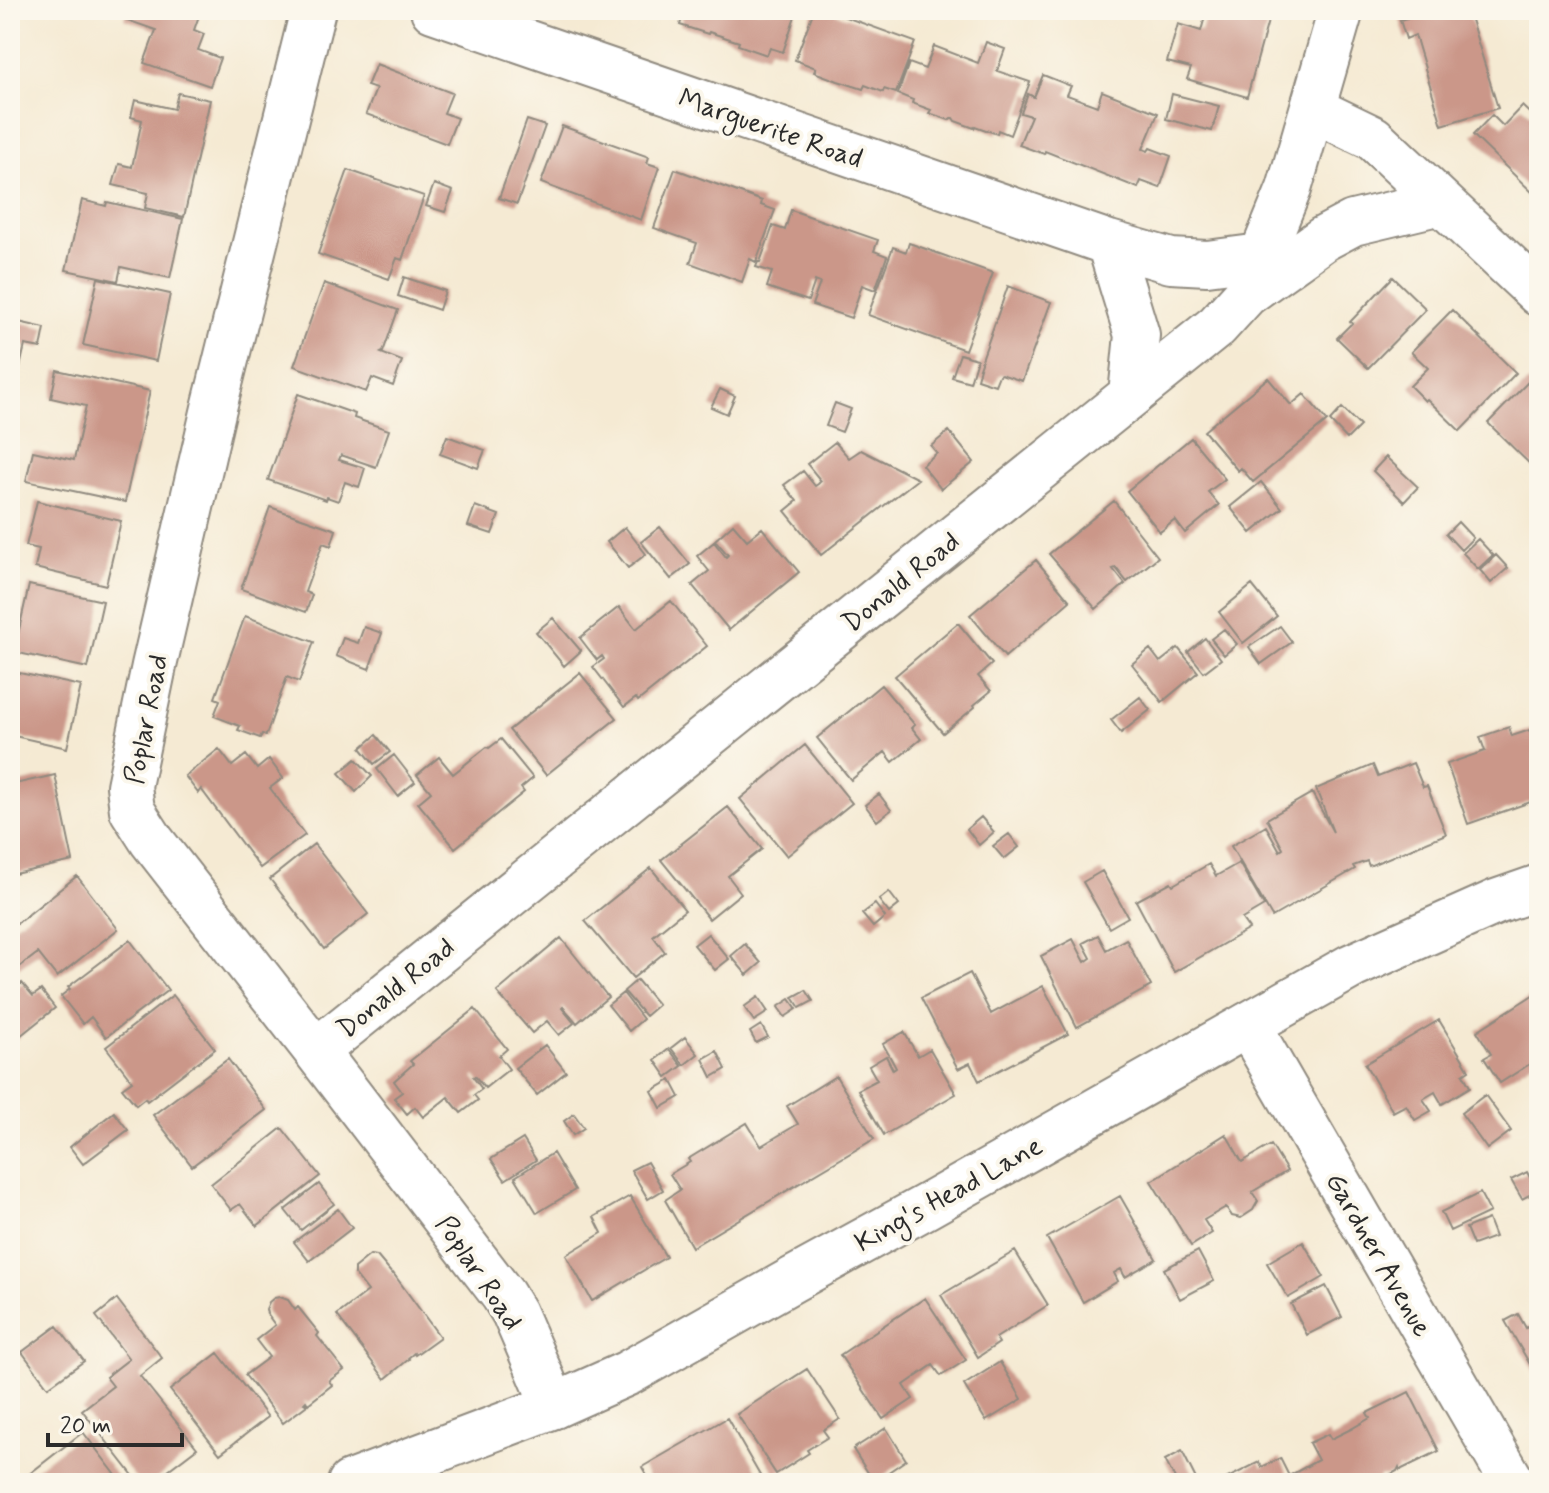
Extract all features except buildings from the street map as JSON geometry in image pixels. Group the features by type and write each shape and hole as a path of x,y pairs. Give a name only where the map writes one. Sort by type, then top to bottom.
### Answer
{"street":[{"name":"Poplar Road","path":"313,10 214,408 154,666 129,786 132,810 152,841 503,1295 514,1313 554,1406"},
{"name":"Marguerite Road","path":"433,10 1109,243 1171,261 1207,263 1253,275"},
{"name":"Donald Road","path":"316,1051 1217,326 1253,275 1289,189 1341,10"},
{"path":"1313,109 1373,138 1539,294"},
{"path":"1253,275 1353,223 1441,202"},
{"path":"1109,243 1137,335 1131,395"},
{"name":"King's Head Lane","path":"350,1483 554,1406 628,1373 1352,966 1496,902 1539,887"},
{"name":"Gardner Avenue","path":"1248,1025 1513,1483"},
{"path":"1523,1483 1539,1476"}]}
